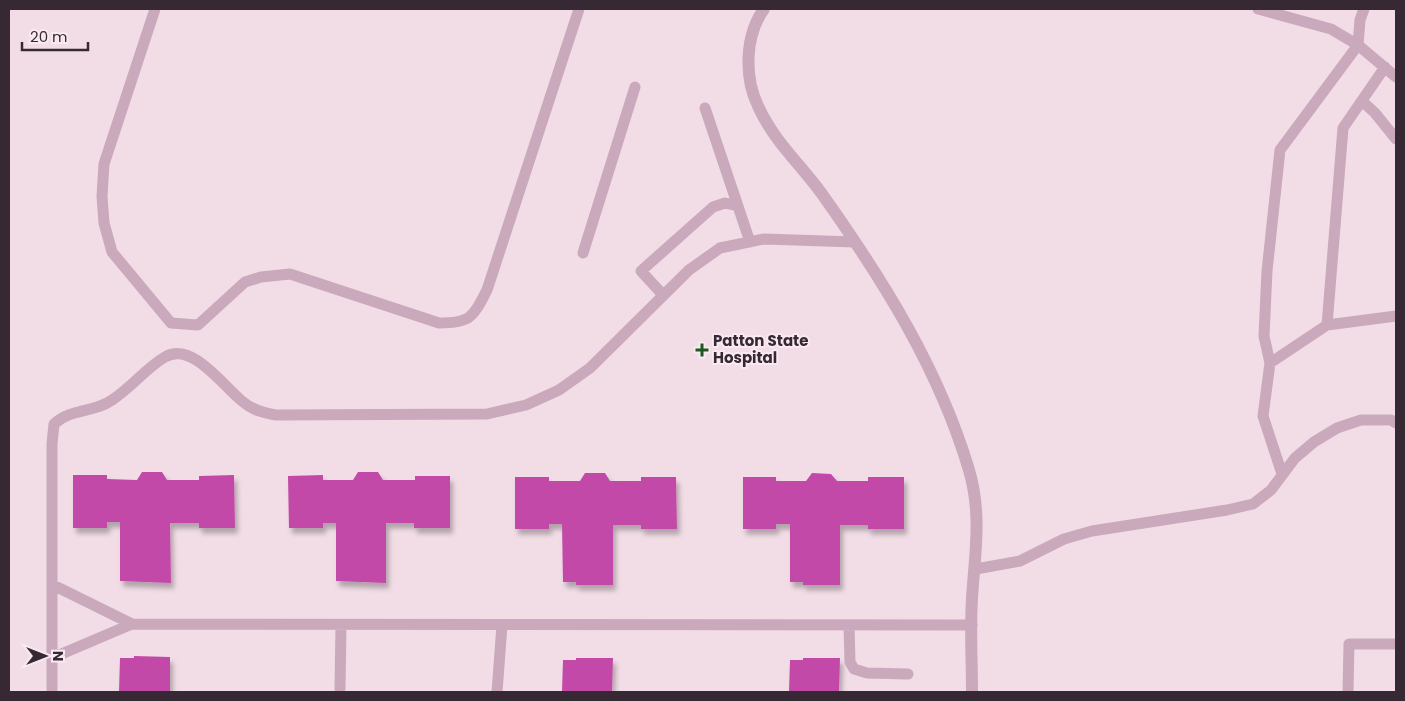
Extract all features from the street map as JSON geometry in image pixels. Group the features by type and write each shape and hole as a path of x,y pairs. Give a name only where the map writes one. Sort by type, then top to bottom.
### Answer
{"street":[{"path":"764,9 756,19 750,46 749,77 757,105 772,131 821,193 881,279 918,344 956,430 970,473 978,540 972,598 972,692"}],"lane":[{"path":"155,9 104,164 102,196 104,223 112,252 171,323 185,326 198,325 245,282 261,277 290,274 439,323 458,323 474,314 487,290 580,9"},
{"path":"1258,9 1331,28 1358,45 1396,77"},
{"path":"1282,474 1263,416 1270,363 1264,336 1267,271 1280,150 1358,45 1360,20 1364,9"},
{"path":"1327,325 1343,128 1385,67"},
{"path":"583,253 635,87"},
{"path":"1362,101 1375,113 1396,139"},
{"path":"705,108 750,242"},
{"path":"663,295 641,271 713,207 725,203 738,206"},
{"path":"52,692 52,444 54,424 62,416 102,407 126,391 164,357 175,352 193,358 216,376 242,402 258,411 276,415 487,414 526,406 559,390 590,368 689,270 720,248 764,238 855,242"},
{"path":"1270,363 1327,325 1396,316"},
{"path":"976,569 1020,561 1064,540 1092,531 1227,510 1253,504 1271,490 1295,458 1314,442 1337,428 1361,420 1395,421"},
{"path":"53,585 132,624"},
{"path":"52,658 132,624 972,625"},
{"path":"340,689 341,625"},
{"path":"497,690 502,625"},
{"path":"849,625 850,662 854,668 867,673 908,674"},
{"path":"1348,692 1348,644 1396,644"}],"building":[{"path":"142,472 162,472 167,480 199,480 199,476 234,475 235,528 199,528 199,523 170,523 171,583 120,581 120,522 107,522 107,528 73,528 73,475 107,475 107,479 137,480"},
{"path":"358,472 378,472 383,480 415,480 415,476 450,476 450,528 414,528 414,523 386,523 386,583 336,581 336,523 323,523 323,528 289,528 288,476 323,475 323,480 353,480"},
{"path":"585,473 605,473 610,481 641,481 641,477 676,477 677,529 641,529 641,525 613,525 613,585 576,585 576,582 563,582 562,524 549,524 549,529 515,529 515,477 549,477 549,481 580,481"},
{"path":"812,473 831,474 837,481 868,481 868,477 904,477 904,529 868,529 868,525 840,525 840,585 803,585 803,582 790,582 790,524 776,524 776,529 743,529 743,477 776,477 776,481 806,481"},
{"path":"134,656 170,657 170,692 119,692 120,658 134,658"},
{"path":"576,658 613,658 612,692 562,692 563,660 576,660"},
{"path":"803,658 840,658 839,692 789,692 790,660 803,660"}],"place":[{"name":"Patton State Hospital","path":"702,350"}]}
